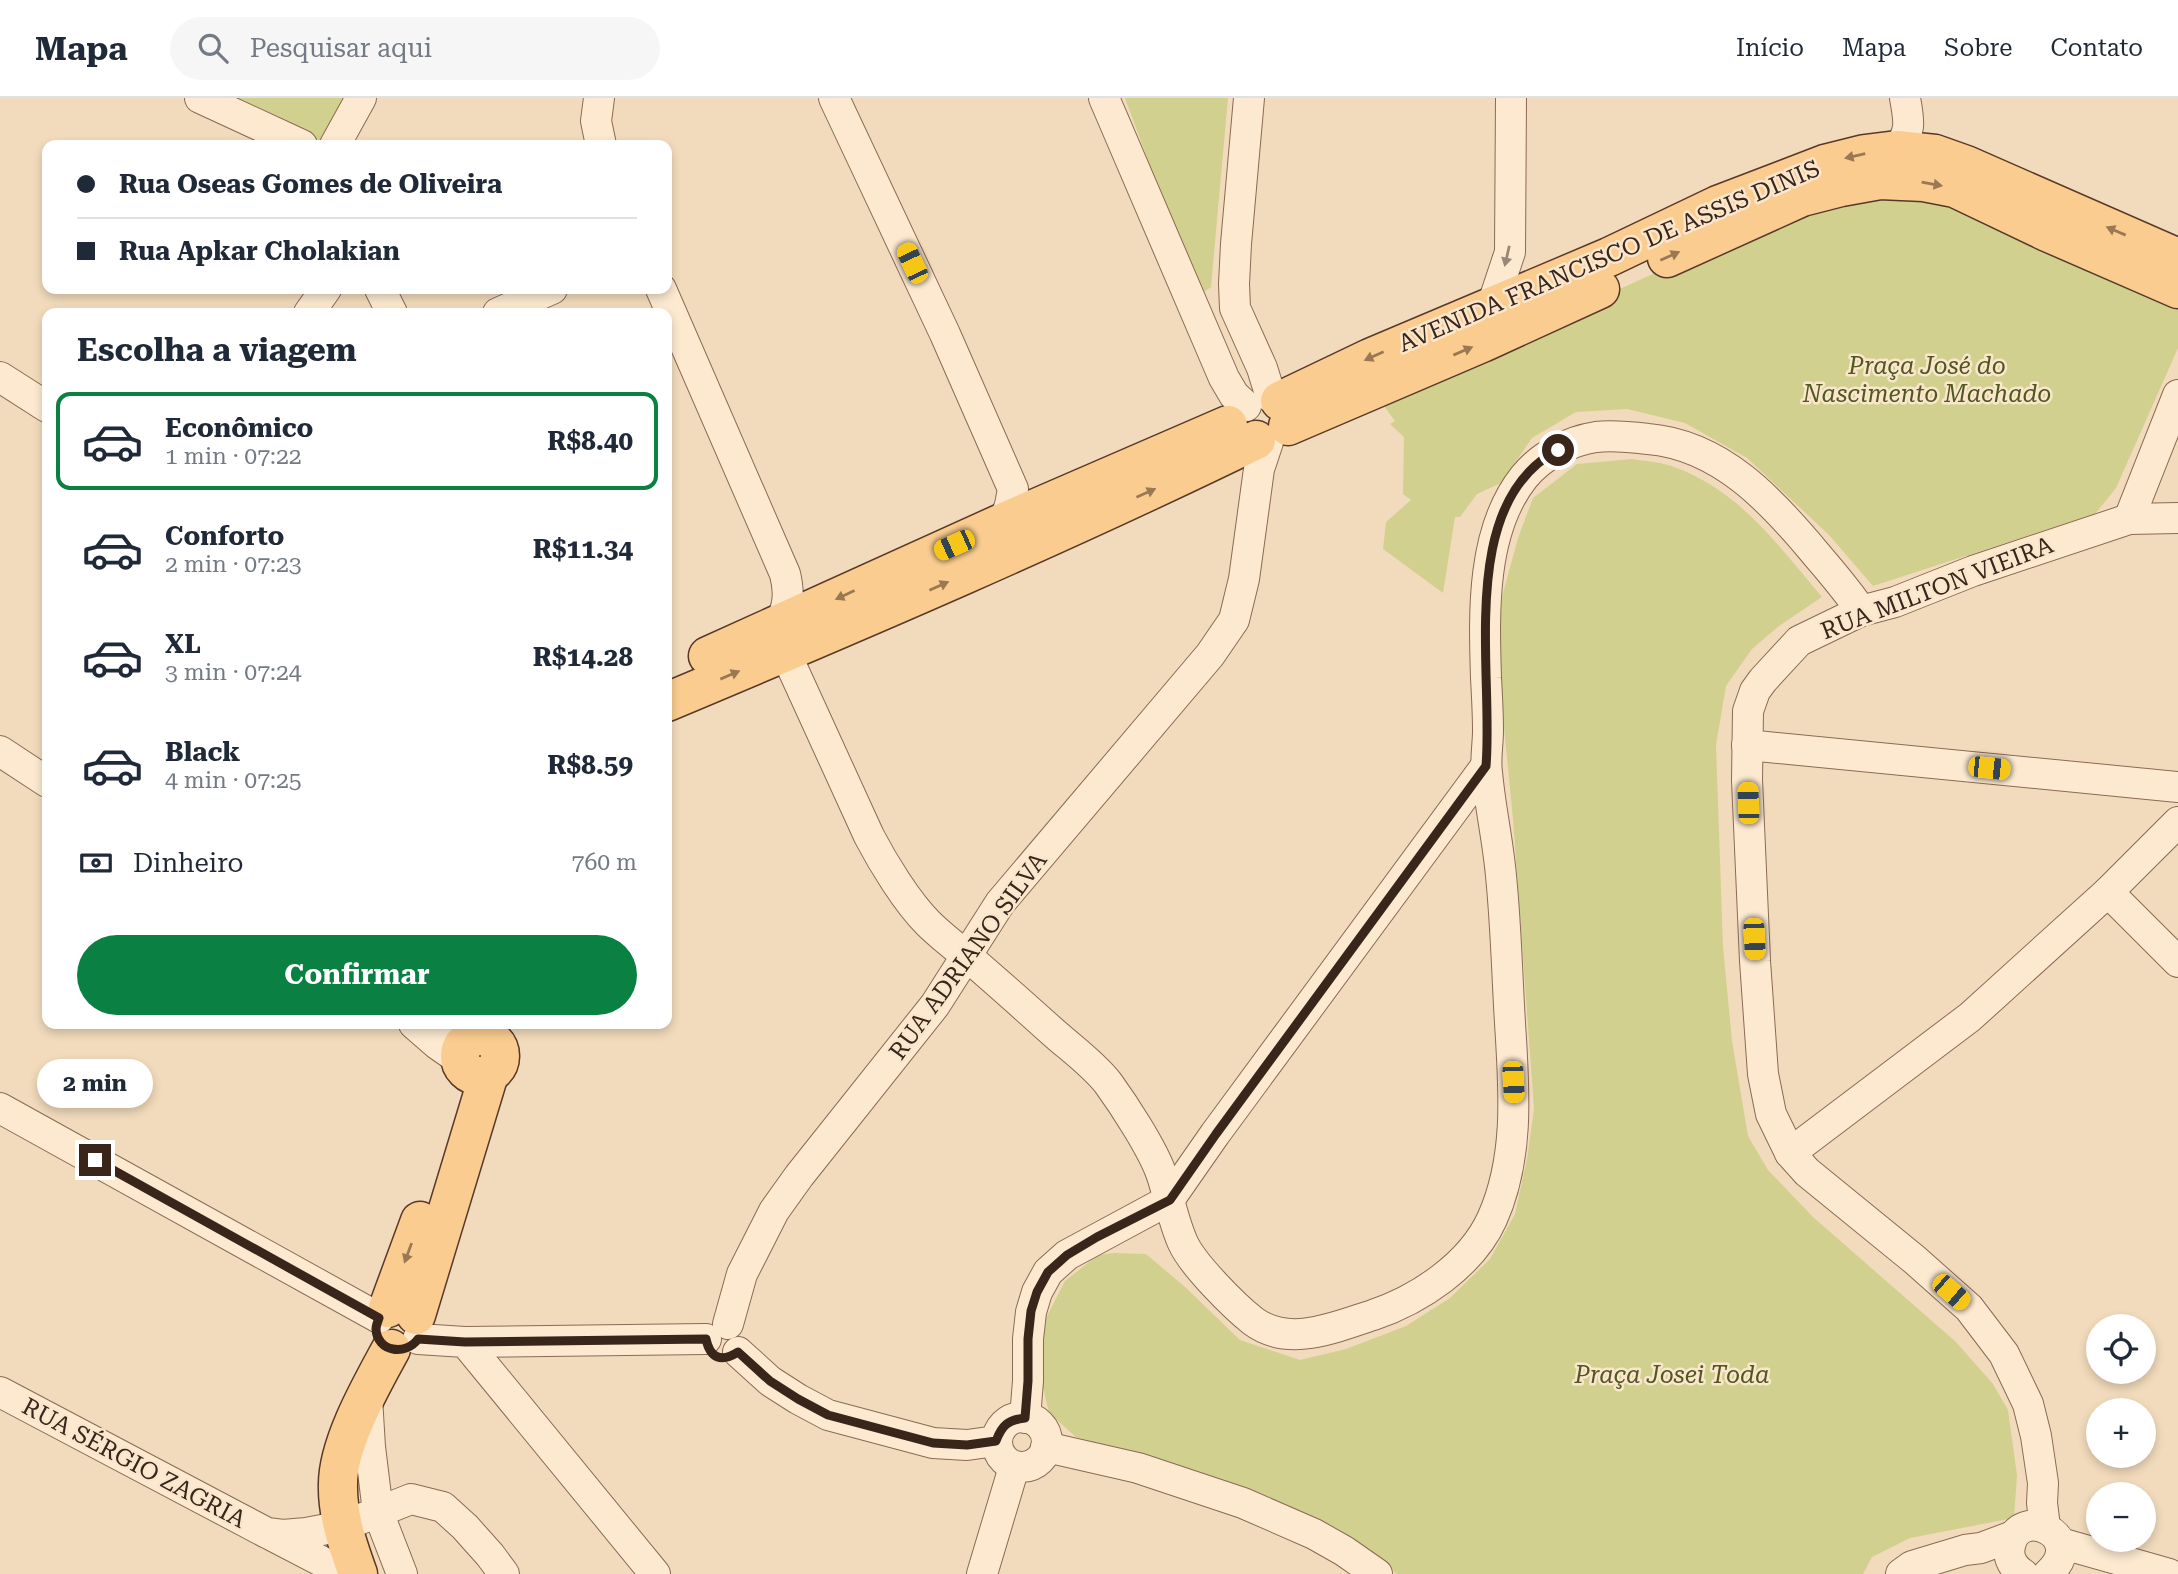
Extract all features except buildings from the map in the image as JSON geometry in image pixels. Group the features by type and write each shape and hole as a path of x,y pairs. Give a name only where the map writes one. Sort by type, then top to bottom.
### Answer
{"main road":[{"name":"AVENIDA FRANCISCO DE ASSIS DINIS","path":"672,673 783,638 1036,542 1174,480 1264,418 1370,358 1609,257 1718,205 1825,164 1865,154 1897,150 1935,154 2178,258"},
{"name":"AVENIDA FRANCISCO DE ASSIS DINIS","path":"672,699 1004,522 1215,432 1264,418 1482,343 1802,197 1880,180 1924,182 1955,188 2047,232 2178,289"},
{"path":"358,1574 343,1526 338,1484 344,1445 398,1326 481,1047"}],"street":[{"path":"200,98 291,140"},
{"path":"338,140 361,98"},
{"path":"599,98 596,121 600,140"},
{"path":"834,98 945,334 1013,489 1004,522"},
{"path":"1104,98 1224,378 1234,394 1264,418"},
{"path":"1249,98 1235,258 1235,308 1262,368 1264,418"},
{"path":"1492,306 1510,252 1511,98"},
{"path":"1897,150 1904,141 1910,124 1905,98"},
{"path":"509,308 541,294"},
{"path":"1197,317 1235,308"},
{"path":"672,316 785,574 789,593 783,638 882,861 926,922 1108,1083 1158,1166 1184,1244 1192,1257 1255,1323 1282,1334 1298,1335 1322,1331 1382,1312 1412,1298 1450,1272 1474,1247 1491,1222 1501,1194 1510,1156 1515,1108 1501,874 1486,766 1486,586 1498,526 1509,500 1526,474 1545,457 1572,443 1598,436 1660,440 1707,457 1735,472 1759,491 1792,525 1861,611"},
{"path":"1215,358 1252,344"},
{"path":"0,377 42,404"},
{"path":"2129,519 2178,395"},
{"name":"RUA ADRIANO SILVA","path":"717,1331 774,1211 799,1176 935,1005 1000,903 1210,655 1234,620 1244,579 1264,418"},
{"name":"RUA MILTON VIEIRA","path":"2027,1548 2043,1483 2028,1404 2004,1354 1969,1308 1807,1172 1790,1153 1771,1114 1763,1074 1754,949 1748,712 1755,691 1799,641 1861,611 1895,602 1973,571 2129,519 2178,518"},
{"path":"1747,744 2178,787"},
{"path":"0,751 42,779"},
{"path":"1025,1418 1031,1311 1048,1272 1077,1249 1170,1200 1486,766"},
{"path":"1790,1153 1970,1017 2108,892 2178,822"},
{"path":"2108,892 2178,962"},
{"path":"420,1029 437,1044 481,1047"},
{"path":"441,1029 481,1047"},
{"path":"0,1108 398,1326 465,1342 738,1330 741,1341 738,1352 770,1381 828,1415 933,1443 967,1445 996,1441"},
{"path":"465,1342 655,1574"},
{"name":"RUA SÉRGIO ZAGRIA","path":"0,1392 346,1574"},
{"path":"367,1397 378,1511 402,1574"},
{"path":"1025,1418 1037,1423 1045,1434 1046,1447 1040,1460 1028,1467 1014,1466 1001,1457 996,1441 1001,1428 1011,1419 1025,1418"},
{"path":"1046,1447 1138,1468 1243,1503 1324,1540 1377,1574"},
{"path":"982,1574 1014,1466"},
{"name":"RUA SÉRGIO ZAGRIA","path":"267,1534 306,1533 343,1526 411,1499 443,1507 474,1536 504,1574"},
{"path":"1901,1574 1912,1566 1965,1550 2027,1548 2169,1574"}],"green space":[{"path":"232,98 344,98 320,140 315,140"},
{"path":"1125,98 1228,98 1211,287 1198,296"},
{"name":"Praça José do Nascimento Machado","path":"1924,190 2178,293 2178,348 2116,488 2095,514 1873,586 1829,535 1747,458 1685,423 1627,409 1576,412 1532,438 1501,483 1477,494 1460,517 1455,517 1443,593 1383,549 1386,522 1411,500 1403,494 1404,437 1390,424 1395,421 1381,402 1573,310 1795,210"},
{"name":"Praça Josei Toda","path":"1632,459 1674,467 1718,490 1756,522 1822,597 1779,626 1752,649 1726,686 1716,745 1723,947 1732,1041 1748,1136 1768,1170 1813,1217 1956,1342 1993,1384 2008,1410 2017,1475 2014,1518 1910,1538 1872,1557 1863,1574 1397,1574 1385,1564 1201,1476 1076,1437 1049,1413 1039,1370 1045,1320 1065,1281 1098,1255 1146,1254 1240,1340 1300,1360 1346,1349 1406,1326 1450,1298 1490,1259 1515,1214 1534,1109 1513,819 1498,666 1502,597 1518,538 1533,498 1577,464"}],"route":[{"path":"95,1160 379,1318 376,1330 381,1342 391,1349 409,1348 418,1339 465,1342 706,1339 708,1350 717,1357 728,1358 738,1352 770,1381 828,1415 933,1443 967,1445 996,1441 1001,1428 1011,1419 1025,1418 1031,1311 1048,1272 1067,1255 1097,1237 1170,1200 1486,766 1486,586 1498,526 1509,500 1526,474 1545,457 1558,450"}]}
